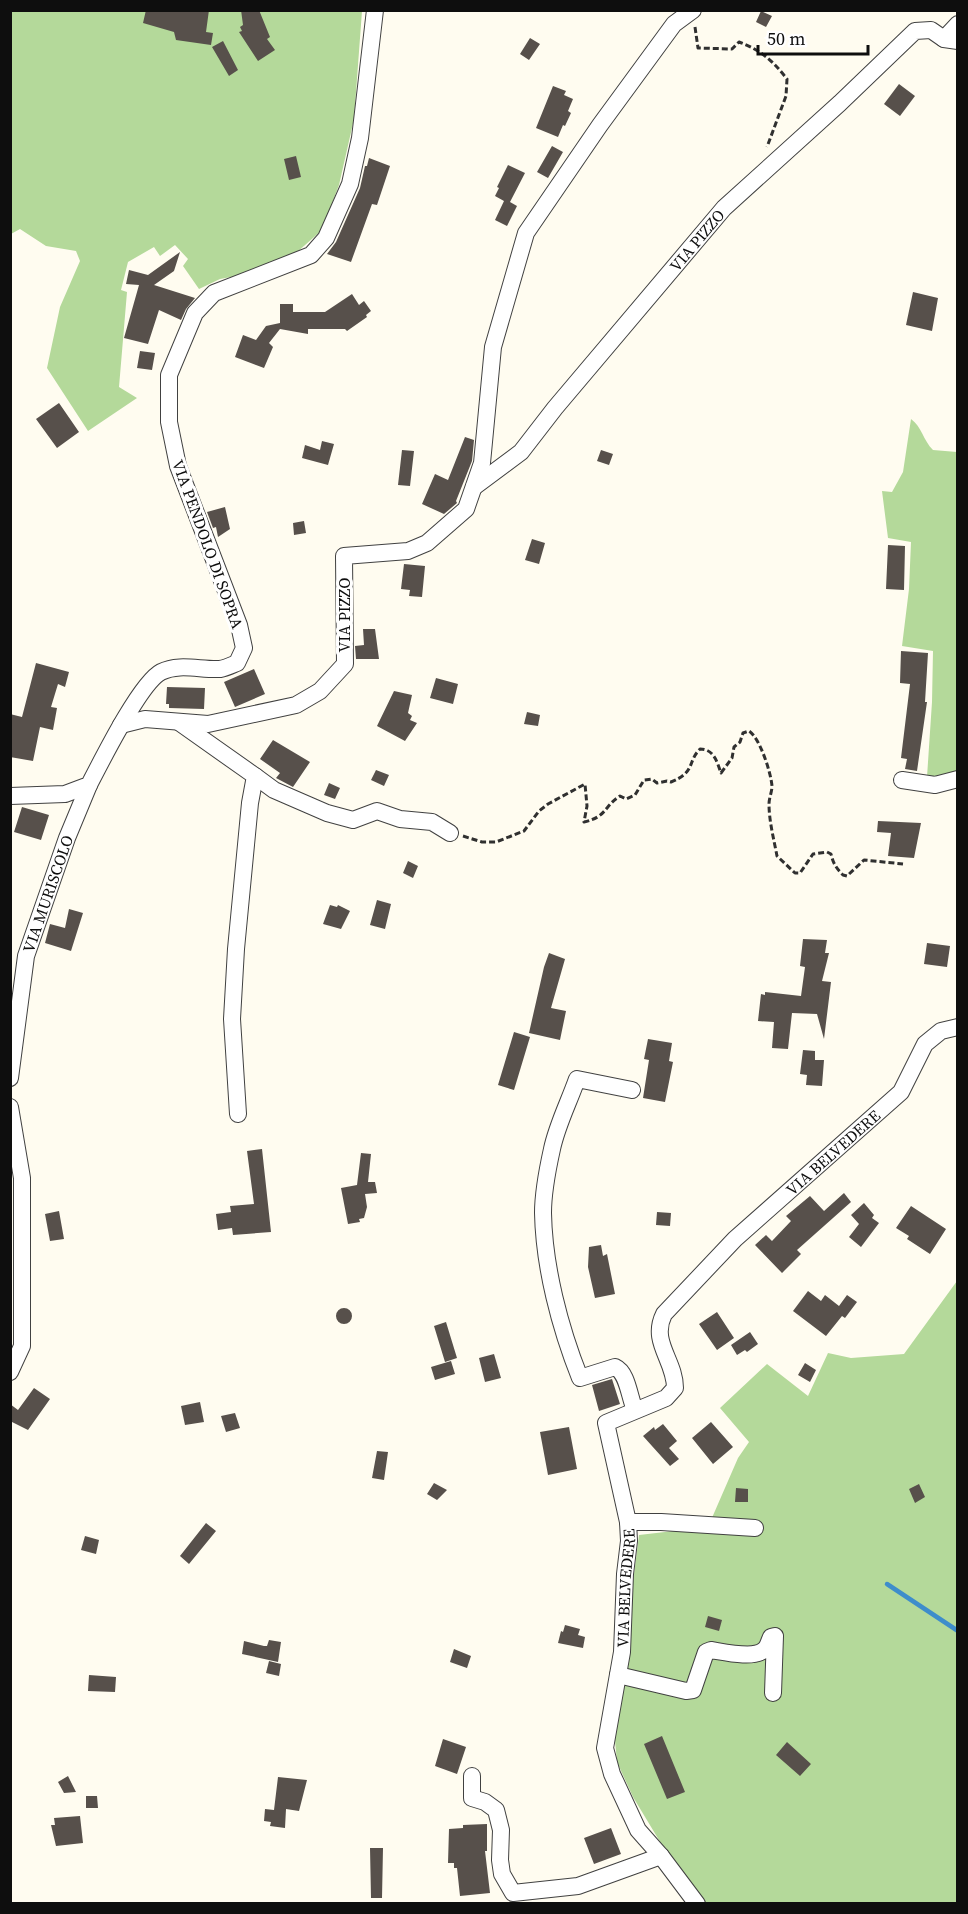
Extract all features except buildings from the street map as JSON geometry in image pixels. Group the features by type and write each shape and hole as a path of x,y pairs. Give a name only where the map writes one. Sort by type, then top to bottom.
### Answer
{"street":[{"name":"VIA PENDOLO DI SOPRA","path":"89,785 121,724 148,685 160,672 186,666 222,669 237,663 244,648 239,625 178,466 169,422 169,375 195,312 214,293 311,255 326,238 350,184 358,150 375,10"},
{"name":"VIA PIZZO","path":"121,724 145,718 208,724 296,705 320,691 345,663 344,556 408,551 427,543 466,509 482,463 493,347 526,233 600,124 674,24 693,11"},
{"name":"VIA PIZZO","path":"474,487 521,452 555,408 717,217 915,31 931,30 951,40 957,24"},
{"path":"177,721 274,790 336,816 353,820 377,811 400,819 432,822 450,833"},
{"path":"238,1114 232,1019 236,949 250,803 255,776"},
{"path":"902,780 935,785 957,779"},
{"path":"10,796 65,794 89,785"},
{"name":"VIA MURISCOLO","path":"10,1078 26,956 67,838 89,785"},
{"name":"VIA BELVEDERE","path":"697,1904 638,1830 612,1774 605,1748 621,1652 629,1541 628,1522 606,1423 666,1398 675,1388 675,1378 658,1335 659,1324 664,1314 735,1239 901,1092 925,1044 941,1031 957,1027"},
{"path":"632,1090 577,1079 553,1147 543,1211 558,1311 580,1378 615,1367 619,1369 626,1379 634,1410"},
{"path":"10,1107 22,1178 22,1346 10,1372"},
{"path":"628,1522 755,1527"},
{"path":"618,1675 686,1691 693,1690 706,1652 711,1650 760,1653 766,1649 771,1637 774,1636 773,1693"},
{"path":"472,1776 472,1798 485,1802 496,1810 501,1830 502,1874 513,1893 578,1886 661,1856"}],"path":[{"path":"693,11 698,48 732,50 739,42 756,48 775,62 787,79 786,96 765,154 765,171"},
{"path":"450,833 482,842 496,842 525,831 543,808 585,784 587,806 584,822 591,820 606,811 613,800 620,796 626,799 635,795 644,780 652,779 657,783 679,779 689,770 695,754 700,749 706,749 711,753 721,773 732,758 734,747 740,742 743,732 749,731 758,739 770,771 772,789 769,804 777,856 782,862 795,873 800,873 813,854 827,852 831,854 833,864 843,875 847,876 864,860 903,864"}],"green space":[{"path":"11,11 362,11 354,119 339,185 322,230 287,261 259,272 220,279 199,289 183,266 188,259 175,245 160,256 154,247 128,262 121,290 127,292 119,387 137,398 88,431 47,368 60,307 80,261 76,251 46,246 20,229 11,234"},
{"path":"911,419 933,450 957,452 958,771 927,777 933,651 902,646 909,589 911,542 888,538 882,491 892,492 903,472"},
{"path":"957,1281 957,1903 706,1903 668,1855 633,1797 617,1762 614,1730 639,1535 708,1527 738,1458 749,1442 720,1408 767,1364 808,1396 828,1353 851,1358 904,1354"}],"waterway":[{"path":"887,1584 958,1631"}]}
